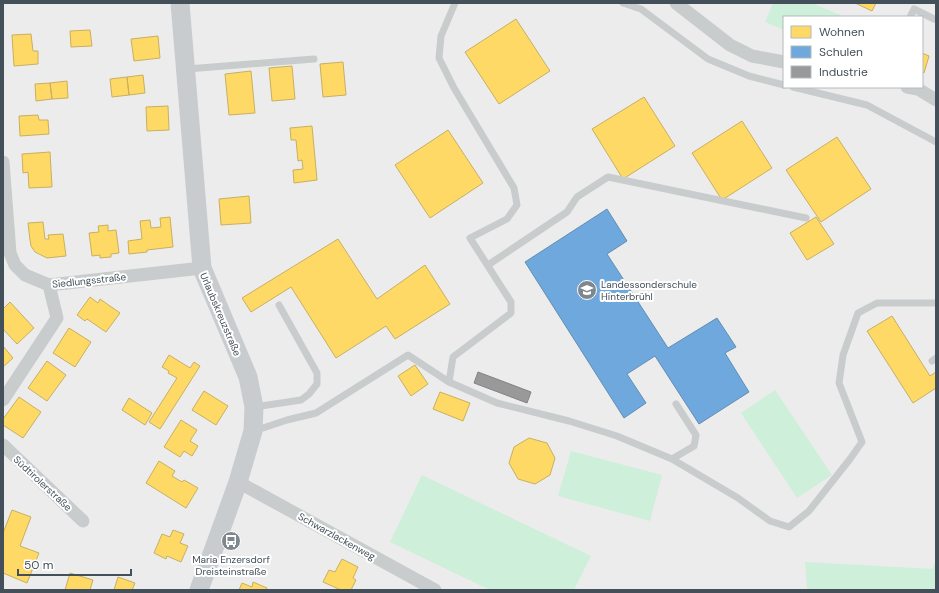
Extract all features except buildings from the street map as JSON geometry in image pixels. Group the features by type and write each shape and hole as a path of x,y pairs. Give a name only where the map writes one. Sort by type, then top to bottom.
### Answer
{"street":[{"name":"Urlaubskreuzstraße","path":"180,3 202,268 248,377 254,408 253,431 238,482 199,590"},
{"path":"676,3 730,45 752,56 783,62"},
{"path":"912,88 918,89 936,100"},
{"name":"Siedlungsstraße","path":"3,162 10,253 15,265 25,275 49,285 202,268"},
{"path":"3,400 57,318 49,285"},
{"name":"Südtirolerstraße","path":"3,445 84,521"},
{"name":"Schwarzlackenweg","path":"238,482 435,590"}],"lane":[{"path":"449,382 453,357 510,313 511,302 470,238 507,219 517,206 514,188 454,88 439,58 441,36 455,3"},
{"path":"623,3 641,9 708,59 749,76 783,85"},
{"path":"910,16 914,9 934,19"},
{"path":"186,70 314,59"},
{"path":"797,88 867,105 936,142"},
{"path":"488,265 567,212 578,197 608,177 806,218"},
{"path":"253,431 287,420 316,413 408,355 449,382 496,403 569,421 617,436 672,459 738,498 770,520 789,527 809,511 862,442 840,383 843,356 858,313 877,303 936,303"},
{"path":"254,408 301,400 309,394 317,384 317,373 279,305"},
{"path":"672,459 694,446 696,435 676,404"}],"green space":[{"path":"773,3 812,3 843,16 783,16 783,30 765,22"},
{"path":"775,390 832,475 797,498 741,413"},
{"path":"571,451 662,475 650,521 558,496"},
{"path":"422,475 591,556 574,590 490,590 390,542"},
{"path":"936,561 936,590 807,590 805,562 932,569"}],"place":[{"name":"Landessonderschule Hinterbrühl","path":"587,290"},
{"name":"Maria Enzersdorf Dreisteinstraße","path":"231,541"}]}
